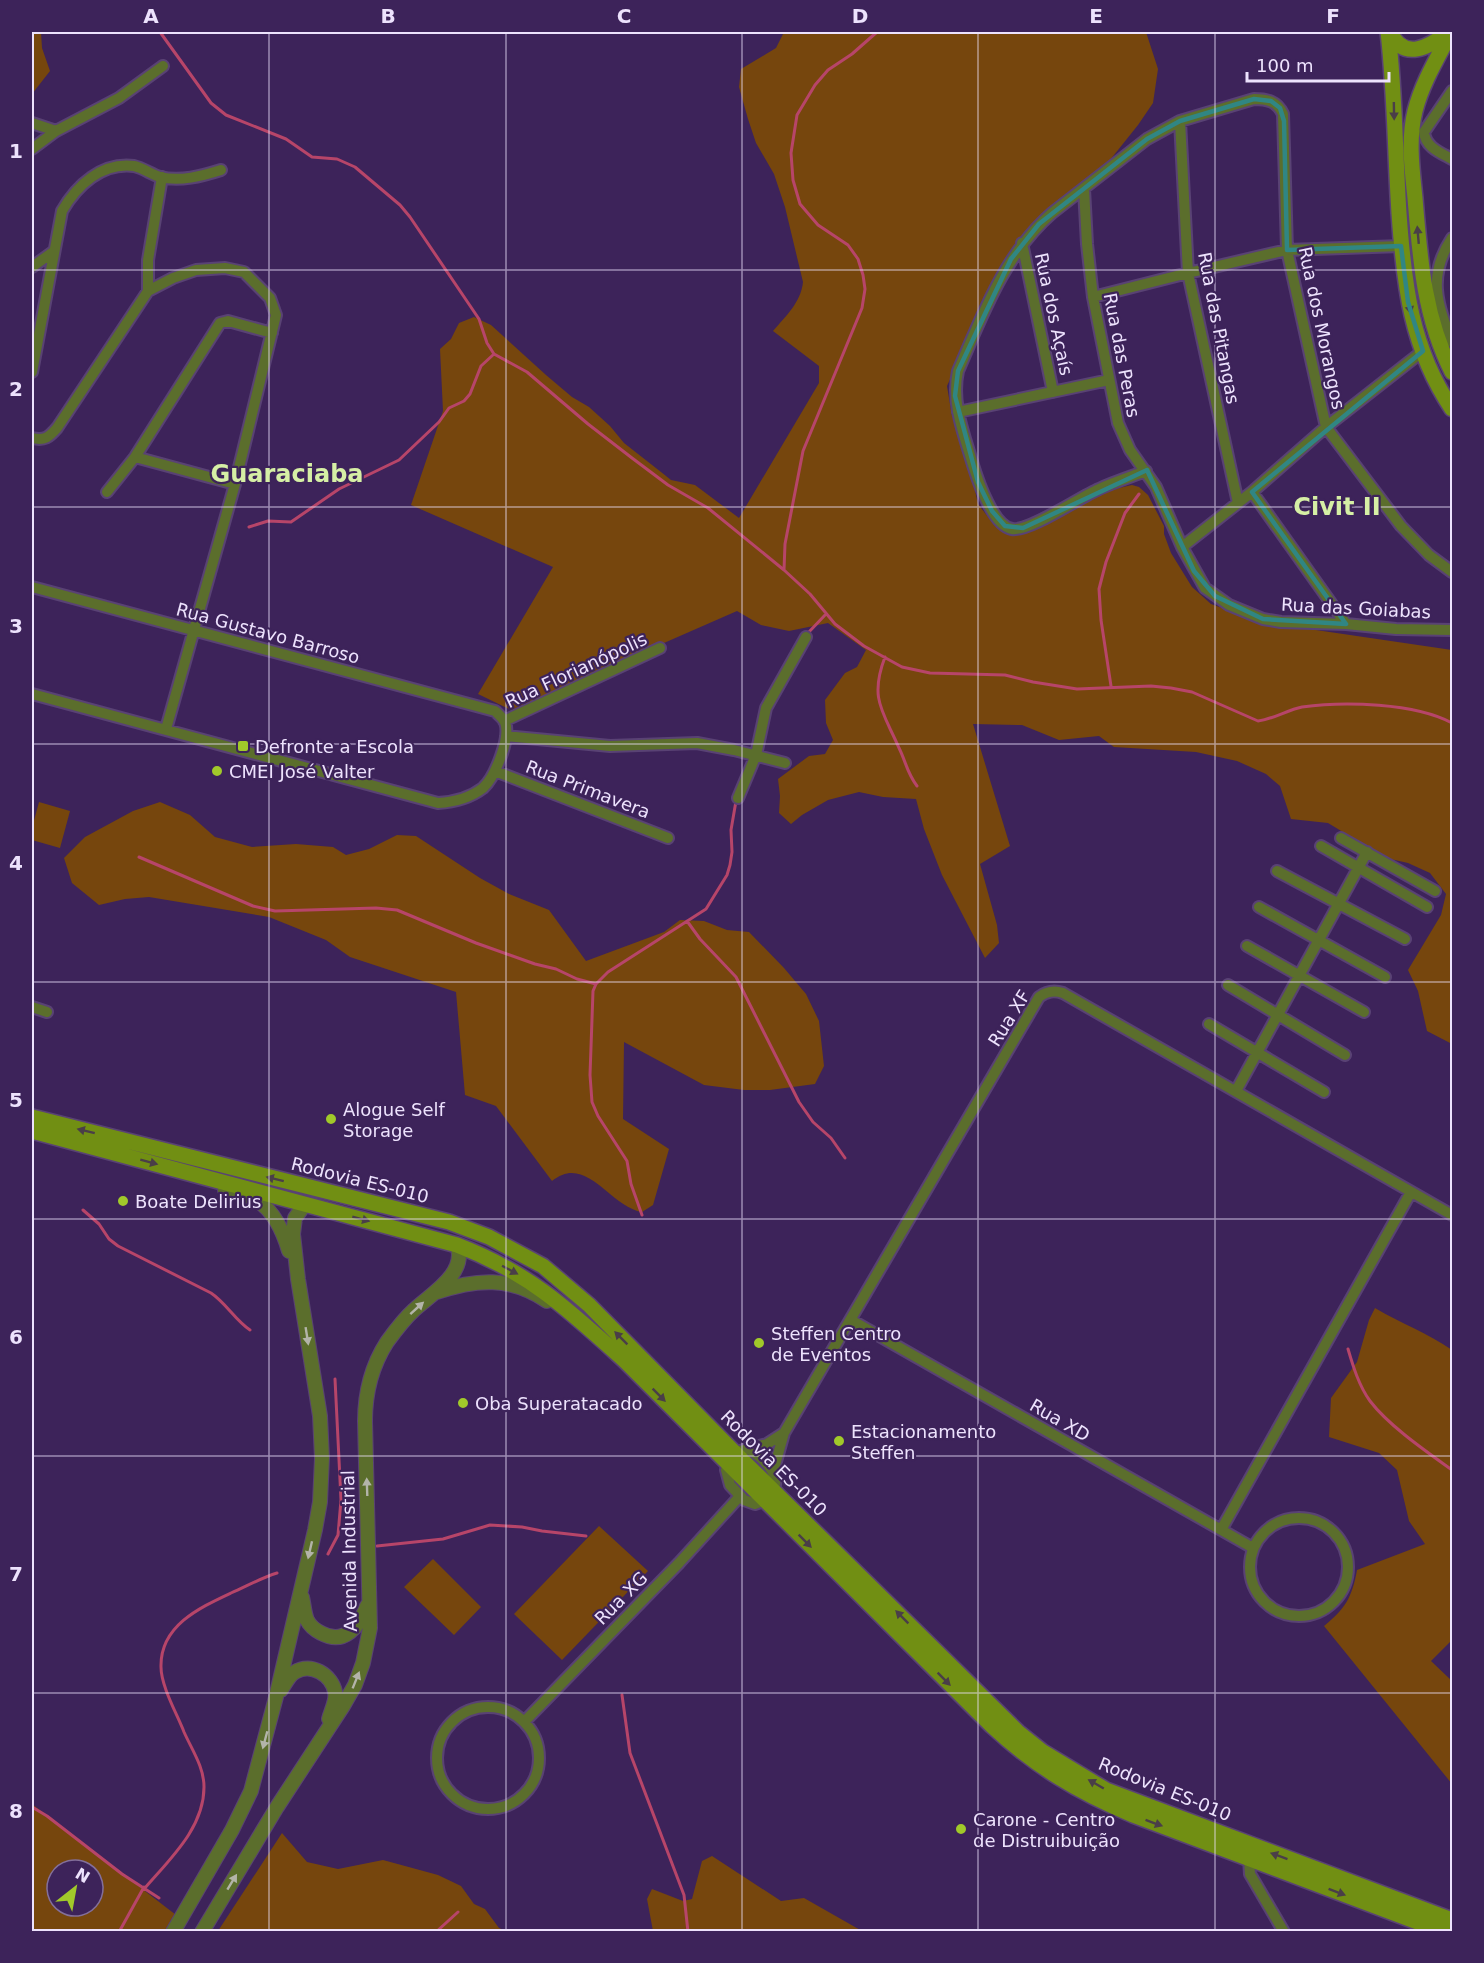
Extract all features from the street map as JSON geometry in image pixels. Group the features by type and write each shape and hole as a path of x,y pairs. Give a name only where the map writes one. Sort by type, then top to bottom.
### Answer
{"main road":[{"path":"1389,32 1400,45 1416,50 1428,46 1450,32"},
{"path":"1389,32 1401,246 1408,302 1423,351 1452,409"},
{"path":"1450,32 1419,99 1413,119 1411,150 1423,285 1434,328 1452,372"},
{"name":"Rodovia ES-010","path":"32,1117 449,1222 489,1237 519,1252 543,1266 570,1287 738,1456 768,1495 992,1726 1030,1759 1066,1783 1133,1815 1444,1932"},
{"name":"Rodovia ES-010","path":"32,1131 457,1245 501,1264 566,1306 625,1361 738,1456"},
{"path":"304,1204 315,1197 332,1193"},
{"path":"449,1222 457,1245"},
{"name":"Rodovia ES-010","path":"768,1495 1018,1732 1043,1752 1106,1790 1452,1920"}],"street":[{"path":"32,149 56,131 119,98 163,66"},
{"path":"1452,91 1425,132 1428,144 1452,159"},
{"name":"Rua dos Morangos","path":"1146,471 1099,488 1032,525 1011,529 1005,526 992,511 978,482 957,412 955,384 958,371 998,282 1022,243 1039,224 1134,148 1180,121 1254,99 1271,101 1280,108 1284,121 1287,250 1326,427"},
{"name":"Rua das Pitangas","path":"1180,121 1188,273 1238,503"},
{"path":"32,123 56,131"},
{"path":"32,372 53,252 62,211 71,194 92,176 111,168 134,166 162,177 192,178 221,170"},
{"path":"148,291 148,260 162,177"},
{"name":"Rua das Peras","path":"1084,189 1087,244 1094,297 1118,423 1130,450 1156,487 1182,547"},
{"path":"1452,238 1438,267 1436,293 1452,342"},
{"name":"Rua dos Açaís","path":"1022,243 1053,392"},
{"path":"1094,297 1287,250 1401,246"},
{"path":"32,267 53,252"},
{"path":"32,438 40,440 48,438 57,428 148,291 173,278 196,270 225,268 244,272 270,298 276,315 272,333 235,484 166,729"},
{"path":"107,492 135,457 220,323 228,321 272,333"},
{"path":"1182,547 1252,492 1326,427 1423,351"},
{"path":"957,412 1109,380"},
{"path":"1326,427 1401,526 1429,555 1452,572"},
{"path":"135,457 235,484"},
{"path":"1252,492 1346,624"},
{"name":"Rua das Goiabas","path":"1182,547 1205,588 1229,605 1263,619 1396,629 1452,630"},
{"name":"Rua Gustavo Barroso","path":"32,587 495,711 504,721"},
{"path":"738,798 756,755 766,708 806,637"},
{"name":"Rua Florianópolis","path":"504,721 660,648"},
{"path":"32,694 438,803 459,800 485,786 495,771 506,736 504,721"},
{"path":"506,736 610,746 697,743 724,747 785,763"},
{"name":"Rua Primavera","path":"495,771 668,838"},
{"path":"1341,838 1435,891"},
{"path":"1321,846 1427,907"},
{"path":"1236,1092 1337,903 1367,852"},
{"path":"1276,871 1405,939"},
{"path":"1259,907 1385,977"},
{"path":"1247,946 1364,1012"},
{"path":"1228,986 1346,1055"},
{"name":"Rua XF","path":"768,1495 776,1481 773,1472 784,1433 1039,997 1044,993 1056,991 1063,993 1452,1215"},
{"path":"32,1007 47,1012"},
{"path":"1209,1024 1324,1092"},
{"name":"Avenida Industrial","path":"179,1170 196,1182 253,1198 267,1208 277,1220 286,1240 298,1279"},
{"path":"1221,1530 1411,1192"},
{"name":"Avenida Industrial","path":"173,1932 232,1830 251,1791 276,1697 315,1530 320,1502 322,1458 320,1416 293,1234 295,1218 304,1204"},
{"name":"Avenida Industrial","path":"202,1932 355,1685 369,1636 370,1597 364,1421 367,1388 375,1365 392,1336 413,1311 435,1293 456,1269 460,1252 457,1245"},
{"name":"Avenida Industrial","path":"435,1293 462,1283 487,1281 510,1284 541,1297 581,1328 611,1358 625,1361"},
{"name":"Rua XD","path":"850,1320 1253,1548"},
{"path":"768,1495 755,1504 749,1503 730,1485 727,1478 738,1456 767,1444 784,1433"},
{"path":"738,1456 773,1472"},
{"name":"Rua XG","path":"524,1722 679,1563 740,1496"},
{"path":"1307,1518 1328,1526 1343,1543 1349,1564 1346,1586 1333,1604 1314,1615 1292,1616 1271,1608 1256,1592 1250,1570 1253,1548 1266,1530 1285,1520 1307,1518"},
{"path":"301,1589 308,1622 314,1629 332,1637 343,1637 358,1625 370,1597"},
{"path":"276,1697 292,1674 297,1671 308,1668 323,1673 333,1685 336,1694 325,1733"},
{"path":"495,1707 511,1712 524,1722 534,1736 538,1753 537,1769 531,1785 520,1797 505,1806 489,1809 472,1806 457,1799 446,1786 438,1771 436,1755 440,1738 449,1724 462,1713 478,1708 495,1707"},
{"path":"1249,1858 1250,1874 1284,1932"}],"highlighted area":[{"path":"1254,99 1271,101 1280,108 1284,121 1287,250 1401,246 1408,302 1423,351 1252,492 1346,624 1263,619 1215,596 1194,571 1147,470 1023,528 1005,526 992,511 978,482 955,396 958,371 1011,259 1039,224 1147,139 1180,121"}],"shaded area":[{"path":"32,32 41,32 42,48 50,71 32,94"},
{"path":"784,32 1146,32 1158,69 1153,103 1110,160 1024,235 981,302 947,386 952,416 965,444 978,504 995,526 1016,534 1106,491 1132,485 1139,487 1148,495 1164,526 1164,534 1171,553 1192,587 1211,604 1261,622 1452,650 1452,1044 1427,1031 1418,991 1408,970 1441,915 1446,894 1430,873 1408,863 1386,858 1328,823 1291,819 1280,786 1266,774 1237,761 1196,752 1114,747 1099,736 1059,740 1022,725 973,724 1010,846 980,864 997,925 999,943 985,958 942,875 924,829 916,799 883,797 859,792 828,800 791,824 779,813 778,779 809,756 825,754 833,740 826,723 825,700 845,673 857,667 866,650 828,623 789,631 761,625 737,611 511,710 478,694 553,567 411,505 443,411 440,349 451,339 459,323 474,317 491,325 572,397 589,407 610,426 624,443 671,480 695,485 739,518 819,383 819,366 773,331 796,302 803,282 785,207 774,174 756,143 739,87 741,69 776,48"},
{"path":"39,802 70,811 60,848 32,840 32,828"},
{"path":"160,802 190,815 215,837 252,847 296,844 333,847 346,855 369,849 397,835 416,836 480,878 509,894 549,910 586,961 664,932 680,920 704,921 727,930 749,932 806,994 819,1021 824,1066 815,1084 770,1090 744,1090 704,1085 624,1042 623,1119 669,1149 653,1205 642,1212 630,1208 587,1177 576,1173 564,1174 552,1181 496,1106 465,1095 456,992 350,957 326,940 269,917 149,897 125,899 99,905 72,883 64,858 85,837 133,811"},
{"path":"1375,1308 1452,1350 1452,1640 1431,1661 1452,1681 1452,1784 1324,1626 1347,1601 1357,1570 1425,1544 1409,1521 1397,1470 1379,1453 1329,1437 1331,1398 1357,1362 1369,1320"},
{"path":"599,1526 648,1571 562,1660 514,1614"},
{"path":"433,1559 481,1607 454,1635 404,1587"},
{"path":"32,1804 102,1858 45,1858 45,1918 105,1918 105,1860 176,1915 165,1931 32,1931"},
{"path":"282,1833 307,1862 338,1869 383,1860 438,1875 461,1886 474,1904 485,1909 499,1928 506,1931 218,1931"},
{"path":"712,1856 781,1901 804,1898 862,1931 653,1931 647,1899 652,1889 683,1901 692,1899 702,1861"}],"waterway":[{"path":"160,32 211,103 226,115 286,139 312,157 337,159 355,167 400,205 479,319 487,343 494,354 527,372 588,424 668,485 708,508 784,570 810,594 835,624 864,646 902,667 930,673 1005,675 1077,689 1151,686 1171,688 1192,692 1258,721 1302,707 1358,704 1419,711 1452,723"},
{"path":"784,570 785,544 803,451 862,308 865,289 858,259 848,245 818,225 800,204 793,180 791,153 797,115 815,85 828,70 852,54 877,32"},
{"path":"249,527 268,521 291,522 339,489 399,460 439,422 449,408 464,401 470,394 481,366 494,354"},
{"path":"1111,686 1101,620 1099,589 1106,562 1125,513 1139,494"},
{"path":"807,634 826,614"},
{"path":"885,657 878,684 880,704 917,786"},
{"path":"642,1215 631,1184 627,1161 598,1116 592,1102 590,1075 593,991 596,984 608,972 706,909 727,875 730,865 731,830 736,801"},
{"path":"139,857 253,906 275,911 376,908 397,910 476,943 596,984"},
{"path":"687,921 700,939 736,977 799,1102 813,1122 831,1138 845,1158"},
{"path":"83,1210 118,1246 211,1293 250,1330"},
{"path":"1348,1349 1354,1369 1370,1401 1387,1420 1452,1470"},
{"path":"328,1554 338,1535 341,1500 335,1379"},
{"path":"377,1546 443,1539 490,1525 586,1536"},
{"path":"145,1888 175,1854 192,1829 198,1816 204,1787 200,1766 166,1691 161,1667 162,1653 167,1640 174,1630 195,1612 277,1573"},
{"path":"622,1695 630,1753 684,1895 688,1932"},
{"path":"32,1807 122,1874 159,1898"},
{"path":"119,1932 144,1887"},
{"path":"436,1932 458,1912"}],"place":[{"name":"Defronte a Escola","path":"243,746"},
{"name":"CMEI José Valter","path":"217,771"},
{"name":"Alogue Self Storage","path":"331,1119"},
{"name":"Boate Delirius","path":"123,1201"},
{"name":"Steffen Centro de Eventos","path":"759,1343"},
{"name":"Oba Superatacado","path":"463,1403"},
{"name":"Estacionamento Steffen","path":"839,1441"},
{"name":"Carone - Centro de Distruibuição","path":"961,1829"}],"district":[{"name":"Guaraciaba","path":"287,474"},
{"name":"Civit II","path":"1337,507"}]}
